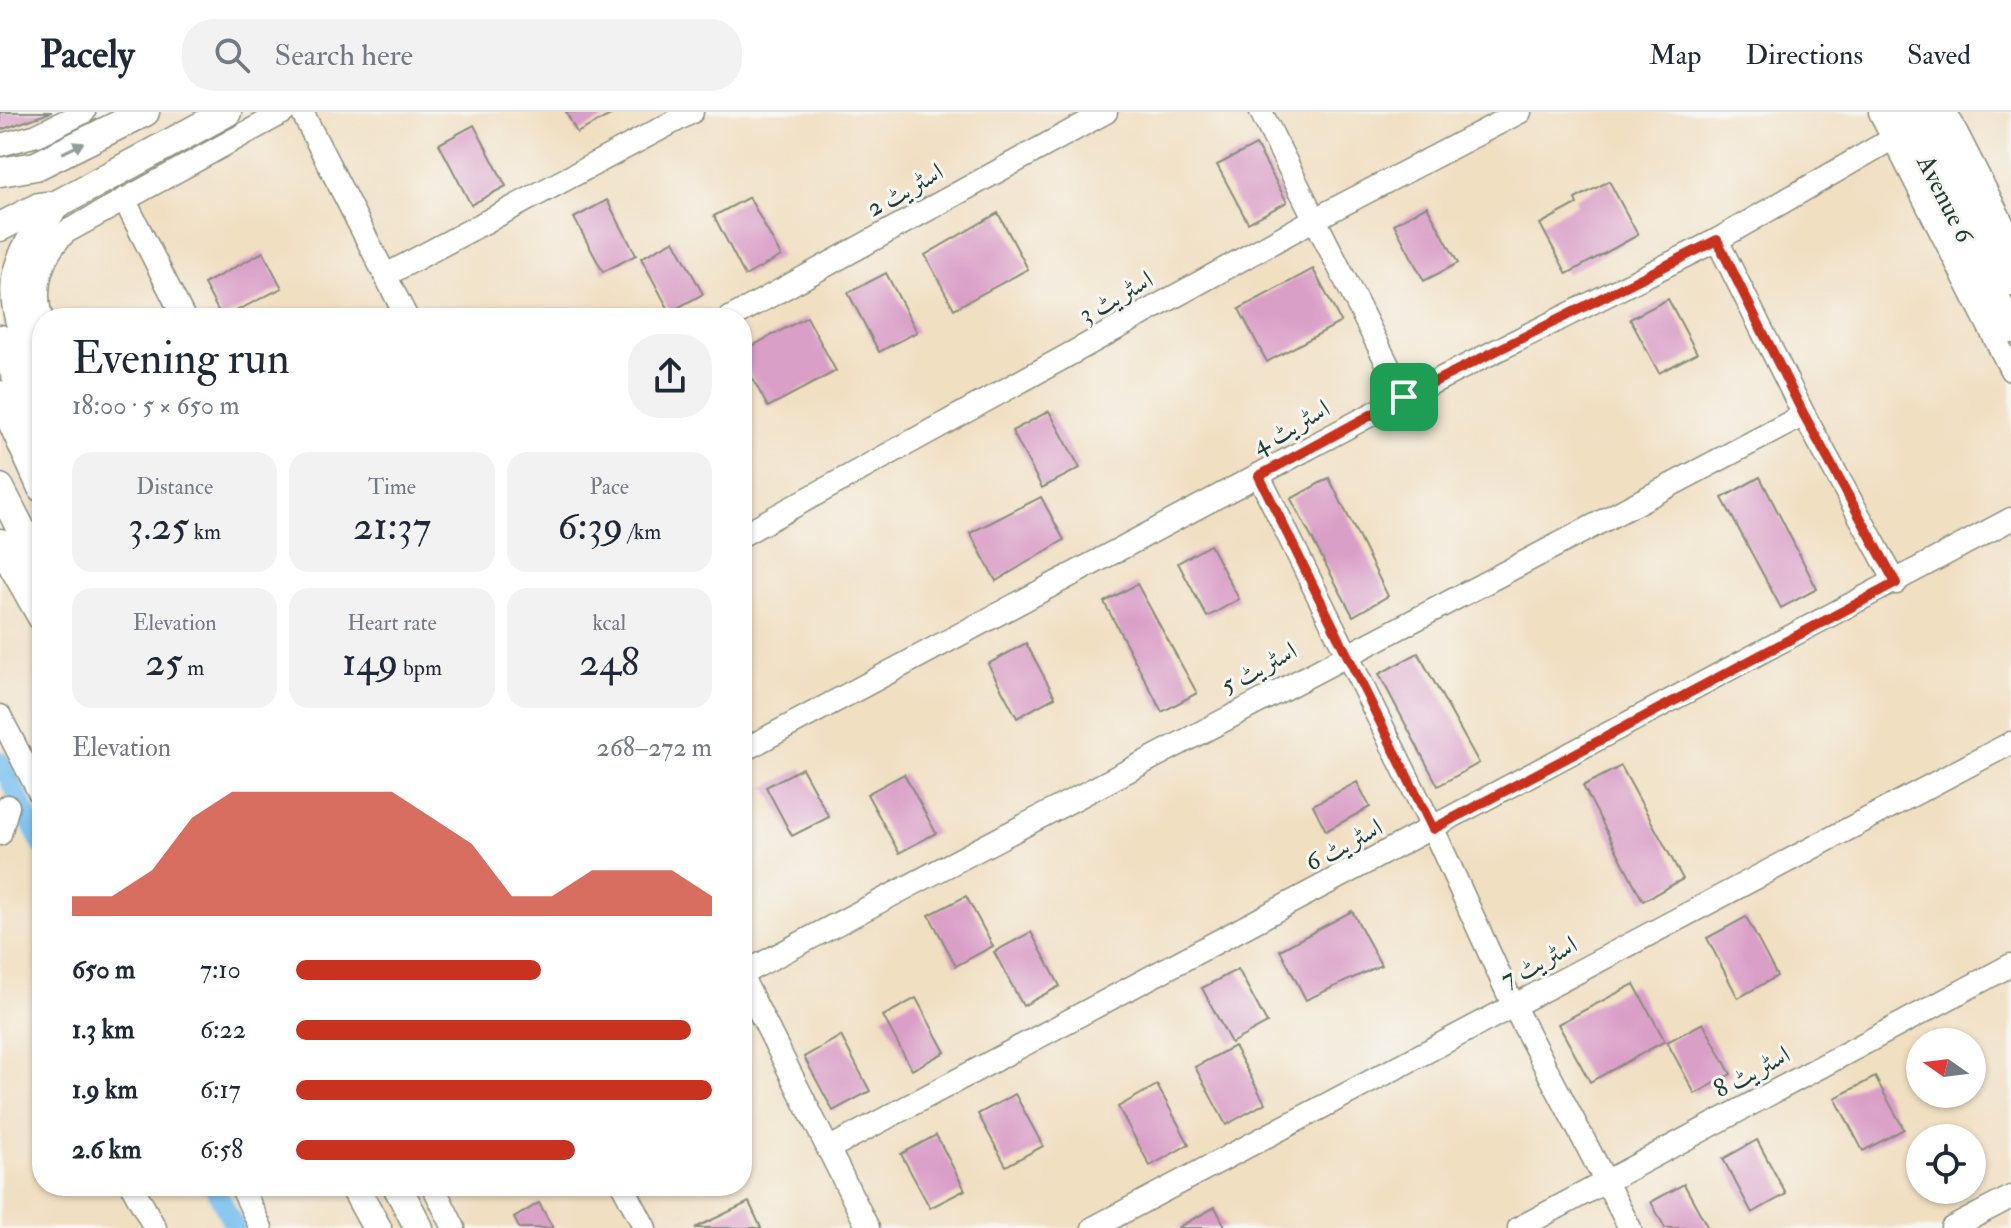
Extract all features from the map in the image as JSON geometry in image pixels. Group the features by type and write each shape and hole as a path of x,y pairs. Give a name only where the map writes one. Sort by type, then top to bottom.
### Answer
{"main road":[{"path":"0,172 36,166 145,112"},
{"path":"0,227 39,207 56,205 184,150 227,112"},
{"name":"Avenue 6","path":"1919,119 2011,282"},
{"name":"Avenue 6","path":"1919,119 2011,329"},
{"path":"32,355 17,318 16,275 28,241 56,205"},
{"path":"0,339 32,411"},
{"path":"0,395 32,466"},
{"path":"0,488 32,550"},
{"path":"0,543 32,599"},
{"path":"359,1196 377,1228"},
{"path":"402,1196 419,1228"}],"street":[{"path":"40,308 38,289 43,262 56,241 87,218 124,199 184,150 284,112"},
{"path":"302,112 402,308"},
{"path":"386,275 692,112"},
{"name":"اسٹریٹ 2","path":"748,308 1106,112"},
{"path":"1261,112 1404,397"},
{"name":"اسٹریٹ 3","path":"752,529 1315,219 1520,112"},
{"path":"1880,112 1919,119 2011,240"},
{"path":"0,145 37,135 79,113"},
{"path":"1919,119 2011,370"},
{"name":"اسٹریٹ 4","path":"752,746 1404,397 1717,240 1919,119"},
{"path":"124,199 179,308"},
{"path":"1717,240 1804,415 1896,583"},
{"name":"اسٹریٹ 5","path":"752,971 1346,653 1804,415"},
{"path":"1259,476 1433,829 1514,1007 1630,1228"},
{"name":"اسٹریٹ 6","path":"828,1149 1896,583 2011,519"},
{"path":"0,716 32,778"},
{"name":"اسٹریٹ 7","path":"1093,1228 2011,743"},
{"path":"0,834 8,806"},
{"name":"اسٹریٹ 8","path":"1519,1228 2011,965"},
{"path":"752,996 868,1228"},
{"path":"137,1196 155,1228"},
{"path":"246,1196 261,1228"},
{"path":"438,1196 454,1228"},
{"path":"628,1196 645,1228"},
{"path":"1952,1228 2011,1197"}],"building":[{"path":"0,112 52,112 0,130"},
{"path":"566,112 616,112 577,133"},
{"path":"474,125 506,186 471,205 439,144"},
{"path":"1256,145 1287,202 1248,223 1217,165"},
{"path":"1609,181 1638,235 1567,274 1540,224 1577,204 1575,199"},
{"path":"749,197 781,256 745,276 714,216"},
{"path":"607,200 636,255 603,272 574,218"},
{"path":"1427,206 1458,263 1424,281 1394,224"},
{"path":"998,213 1028,269 954,309 925,255"},
{"path":"674,240 703,294 677,308 668,308 641,258"},
{"path":"263,252 282,288 242,308 217,308 204,284"},
{"path":"1313,269 1341,322 1267,362 1239,309"},
{"path":"886,273 917,332 879,352 848,293"},
{"path":"1668,299 1697,353 1659,373 1630,319"},
{"path":"807,317 836,371 768,407 752,377 752,346"},
{"path":"1049,411 1080,468 1042,488 1012,431"},
{"path":"1760,477 1817,589 1781,608 1722,498"},
{"path":"1329,478 1388,596 1353,616 1291,499"},
{"path":"1041,497 1064,540 996,581 970,533"},
{"path":"1210,545 1239,599 1207,617 1178,563"},
{"path":"1137,584 1197,693 1162,712 1104,602"},
{"path":"1026,643 1055,697 1017,718 988,664"},
{"path":"1418,653 1479,763 1438,786 1379,674"},
{"path":"1621,766 1683,879 1643,901 1583,786"},
{"path":"802,768 829,817 792,836 766,787"},
{"path":"904,774 936,833 899,853 867,794"},
{"path":"1357,782 1370,807 1326,831 1313,805"},
{"path":"966,896 993,946 956,966 929,915"},
{"path":"1352,911 1381,965 1306,1000 1280,950"},
{"path":"1746,917 1777,976 1738,998 1707,938"},
{"path":"1031,932 1060,986 1023,1006 994,952"},
{"path":"1238,969 1267,1023 1231,1043 1202,988"},
{"path":"1634,984 1665,1041 1590,1082 1558,1024"},
{"path":"916,998 945,1052 912,1070 883,1016"},
{"path":"1703,1023 1731,1074 1695,1094 1667,1042"},
{"path":"841,1036 870,1091 833,1111 804,1057"},
{"path":"1234,1046 1265,1103 1226,1125 1195,1067"},
{"path":"1875,1077 1904,1129 1863,1151 1835,1098"},
{"path":"1157,1085 1189,1144 1150,1166 1118,1107"},
{"path":"1015,1094 1043,1146 1006,1166 978,1114"},
{"path":"936,1135 965,1190 930,1208 901,1154"},
{"path":"1757,1140 1786,1194 1752,1213 1723,1159"},
{"path":"1684,1184 1708,1228 1665,1228 1651,1202"},
{"path":"749,1202 761,1228 695,1228"},
{"path":"539,1203 553,1228 519,1228 514,1218"},
{"path":"1215,1207 1226,1228 1177,1228"}],"waterway":[{"path":"0,761 32,825"},
{"path":"219,1196 235,1228"}],"route":[{"path":"1717,240 1804,415 1896,583 1433,829 1259,476 1404,397 1717,240"}]}
